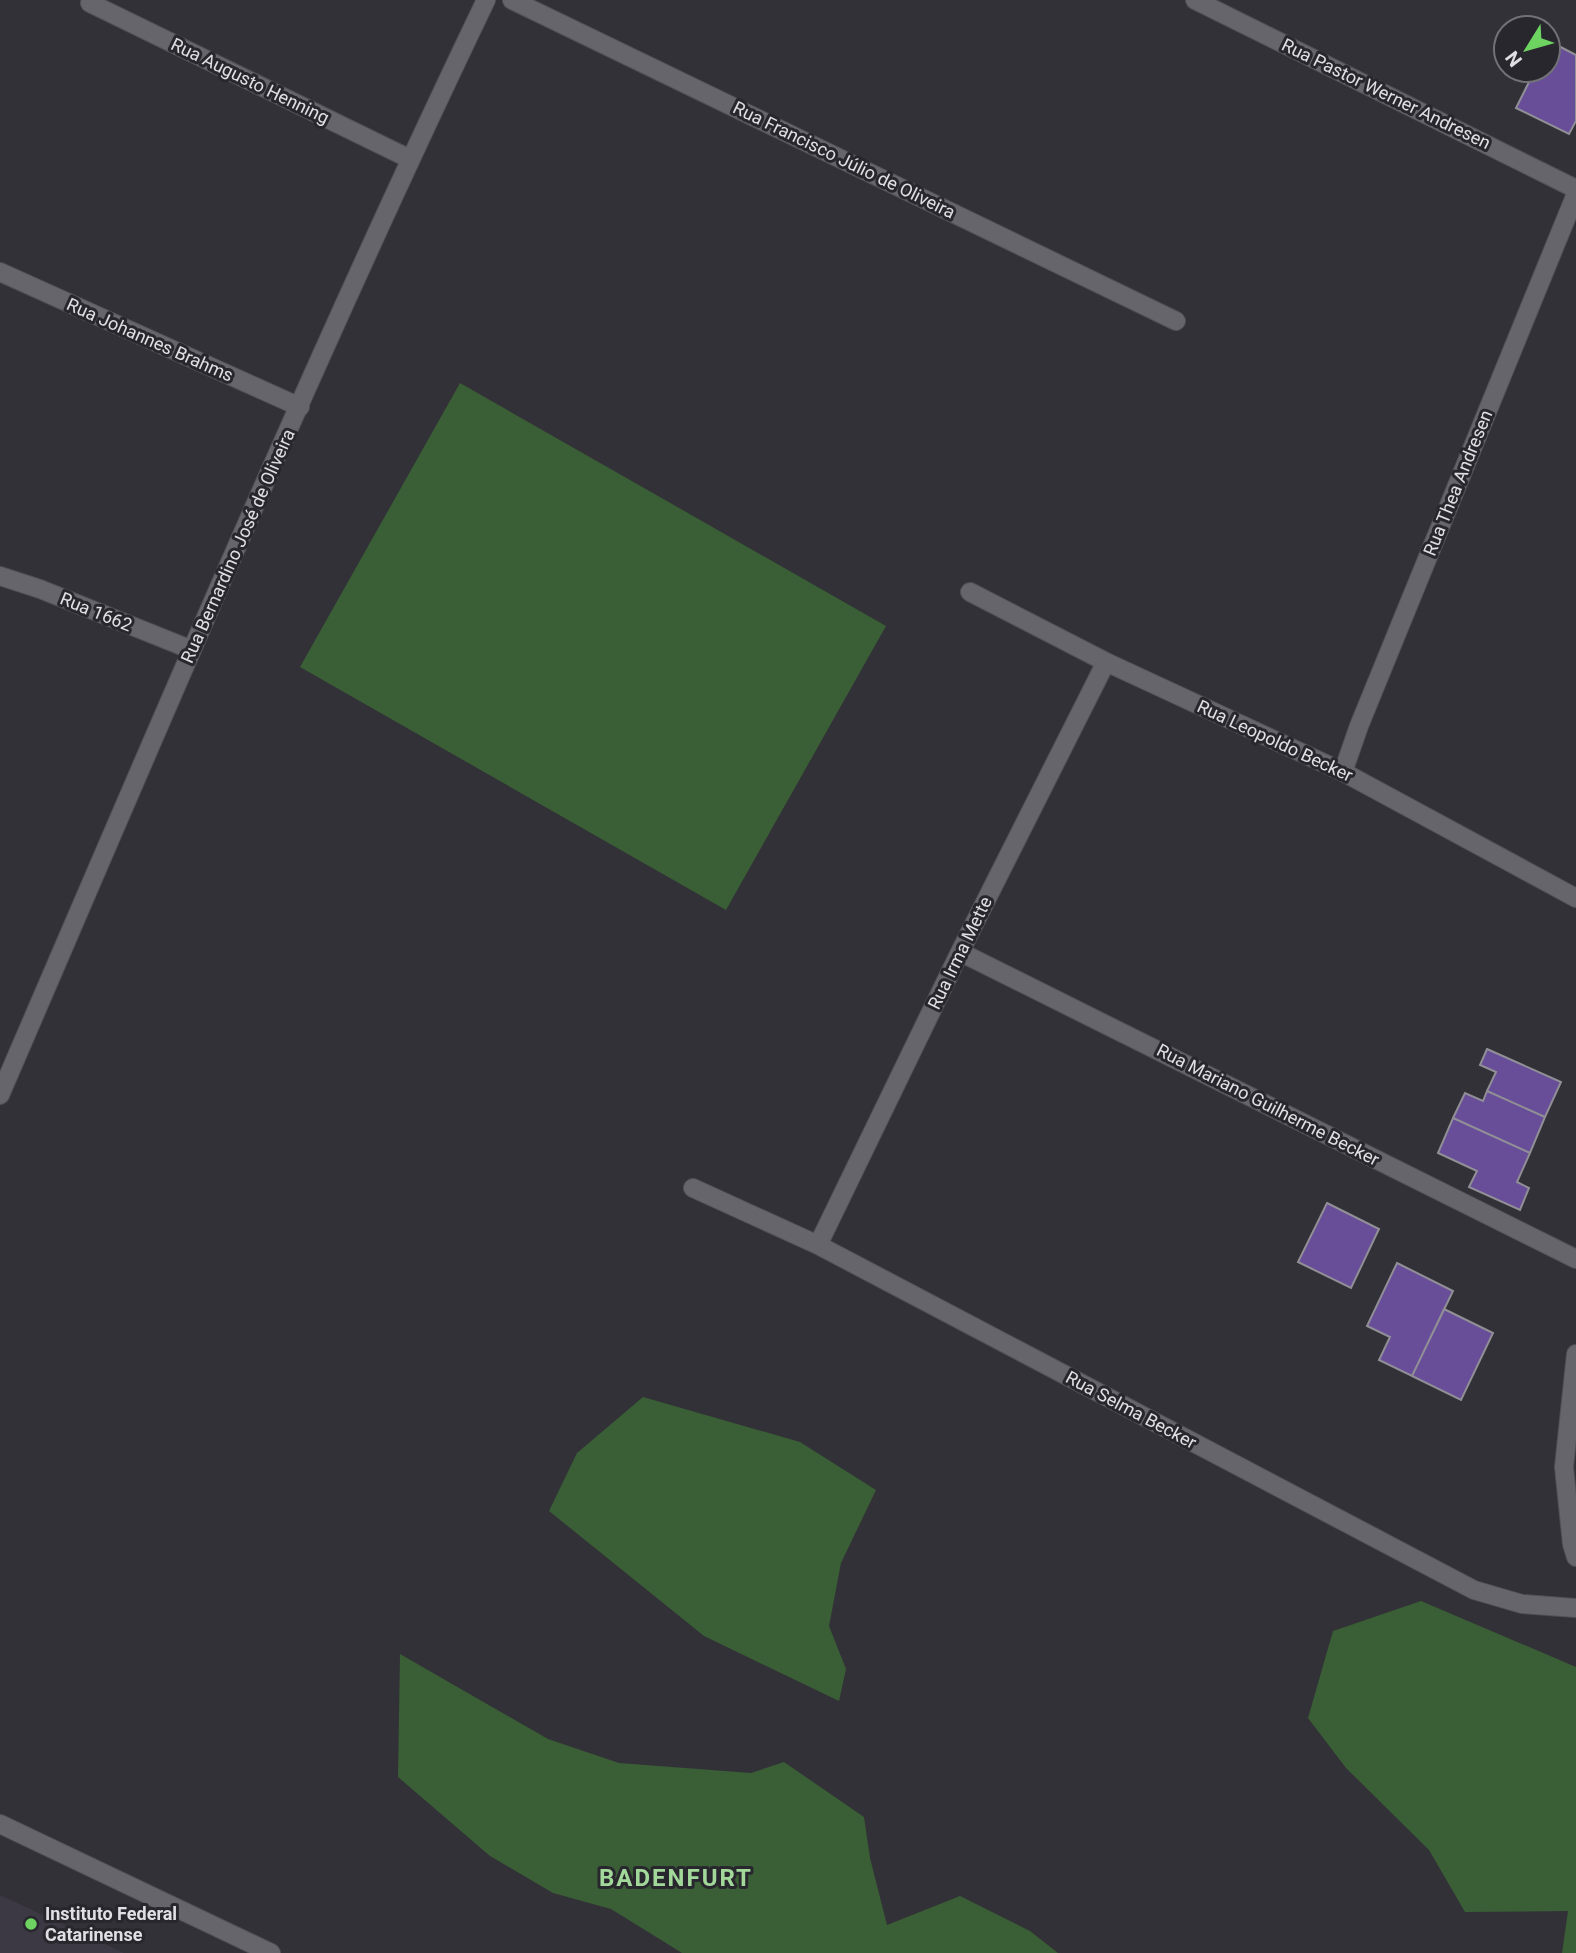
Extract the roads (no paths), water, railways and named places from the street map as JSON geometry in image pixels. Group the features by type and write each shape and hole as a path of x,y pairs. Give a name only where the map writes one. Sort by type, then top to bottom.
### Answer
{"street":[{"name":"Rua Bernardino José de Oliveira","path":"0,1095 192,650 410,159 486,0"},
{"name":"Rua Francisco Júlio de Oliveira","path":"512,0 1176,321"},
{"name":"Rua Pastor Werner Andresen","path":"1195,0 1576,189"},
{"name":"Rua Augusto Henning","path":"90,3 410,159"},
{"name":"Rua Thea Andresen","path":"1343,772 1359,726 1576,194"},
{"name":"Rua Johannes Brahms","path":"0,272 300,407"},
{"name":"Rua 1662","path":"0,576 192,650"},
{"name":"Rua Leopoldo Becker","path":"970,592 1106,662 1343,772 1576,898"},
{"name":"Rua Irma Mette","path":"818,1245 960,952 1106,662"},
{"name":"Rua Mariano Guilherme Becker","path":"960,952 1576,1259"},
{"name":"Rua Selma Becker","path":"693,1188 818,1245 1474,1590 1522,1604 1576,1608"},
{"path":"1576,1354 1564,1467 1572,1544 1576,1558"},
{"path":"0,1824 271,1953"}],"place":[{"name":"Instituto Federal Catarinense","path":"31,1924"}],"district":[{"name":"BADENFURT","path":"676,1878"}]}
